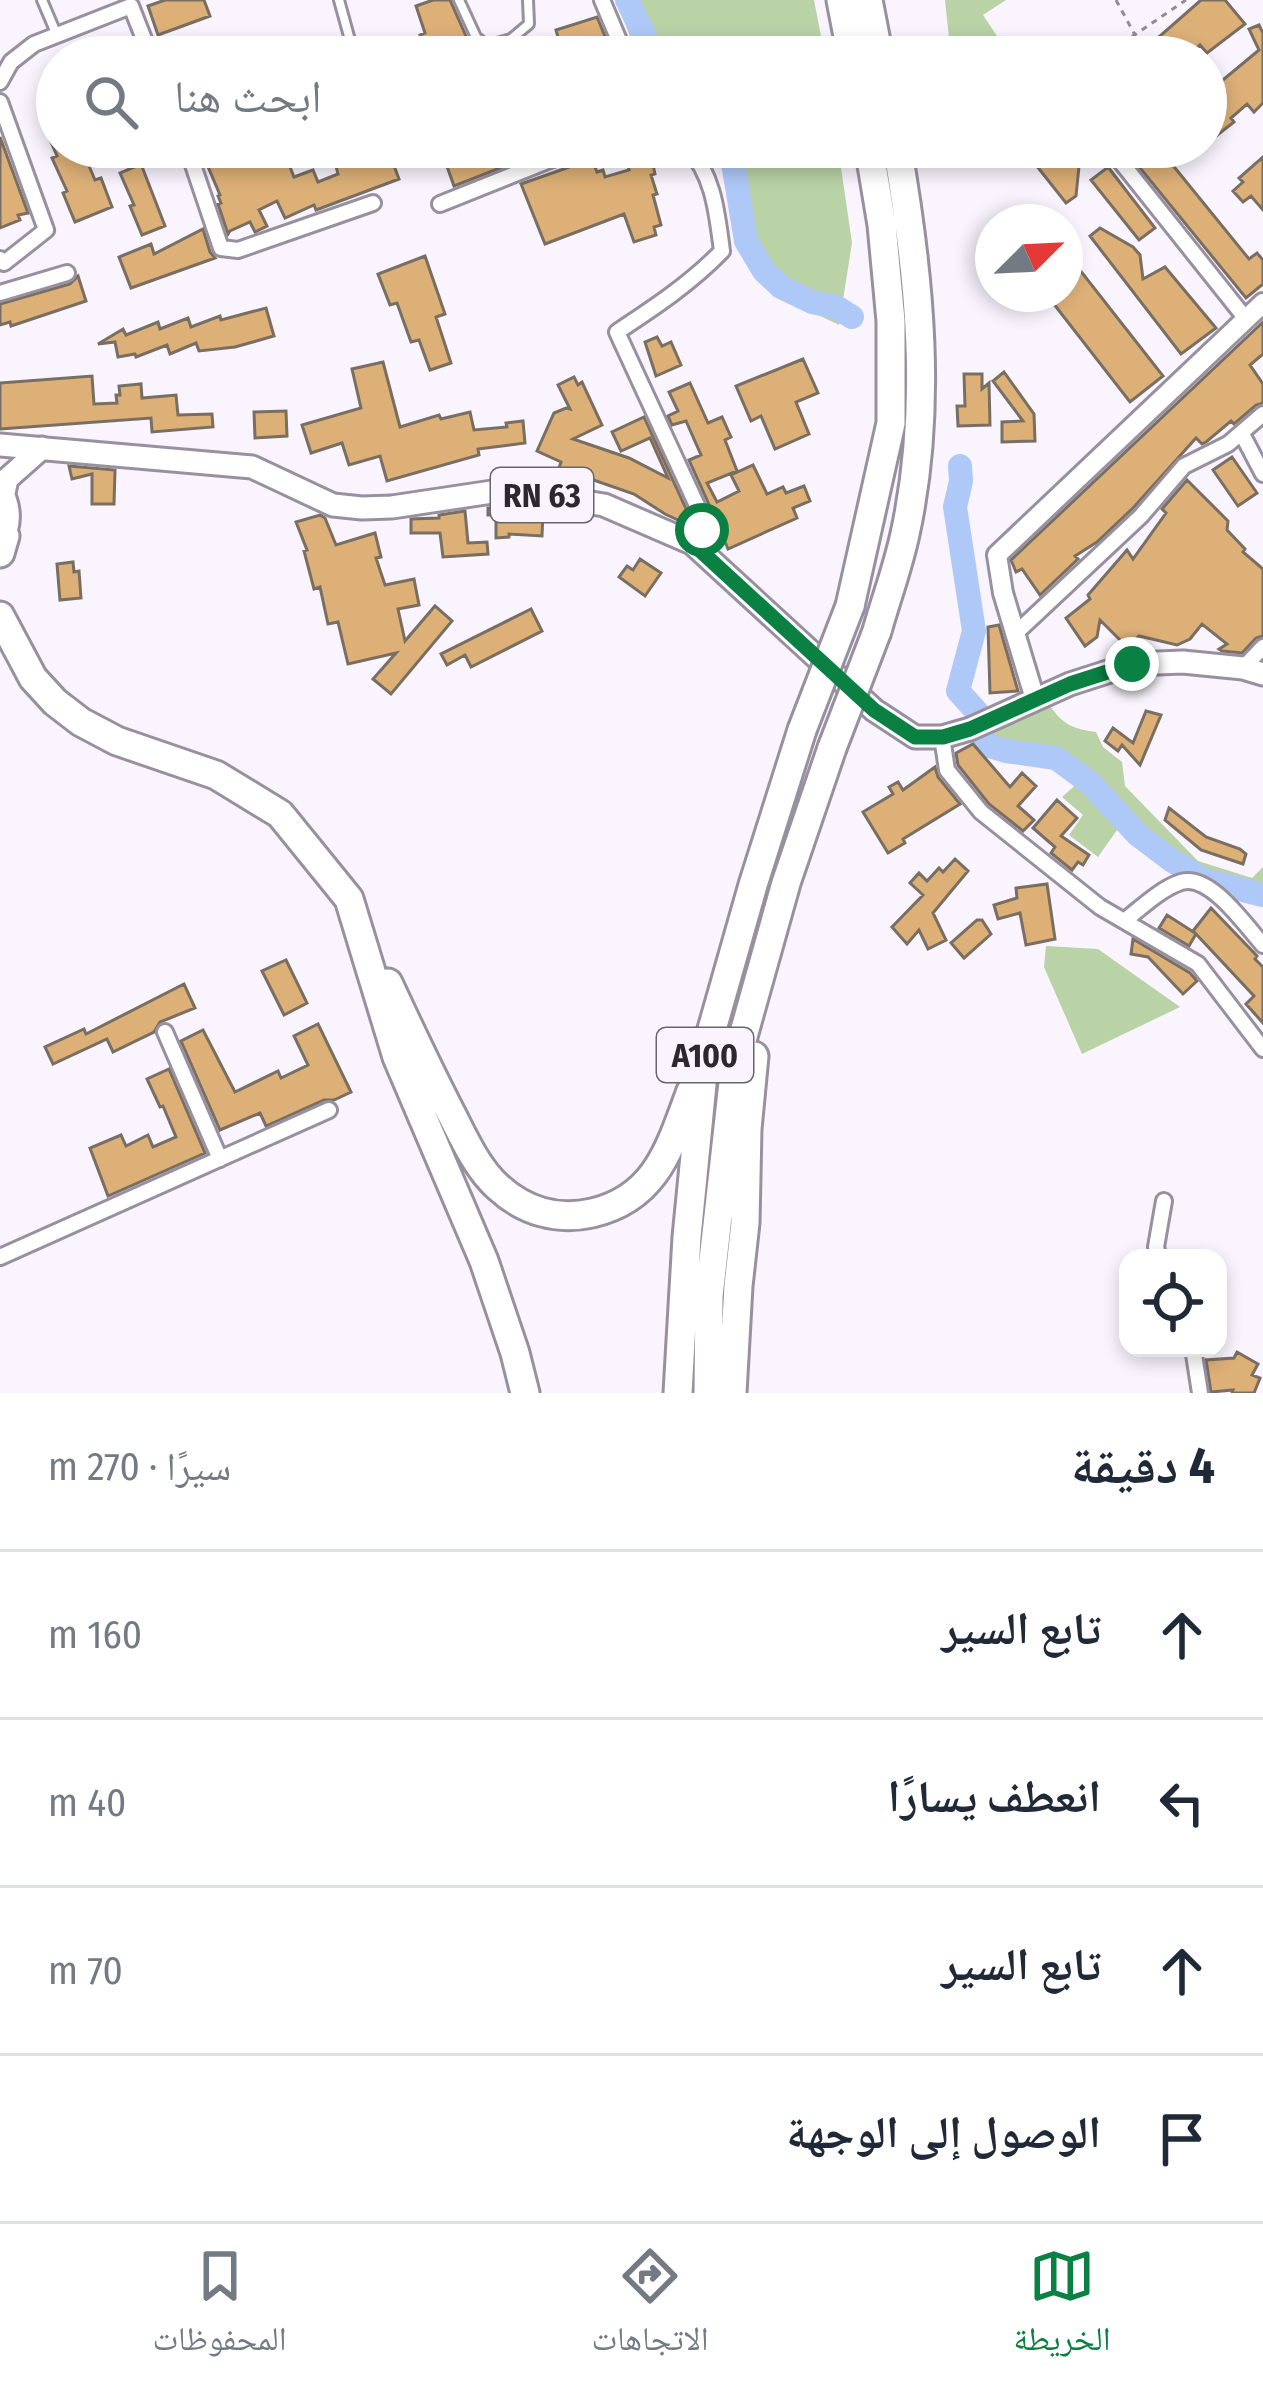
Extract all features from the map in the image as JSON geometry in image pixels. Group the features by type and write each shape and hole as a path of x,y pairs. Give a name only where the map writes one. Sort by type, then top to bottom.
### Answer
{"highway":[{"path":"841,0 848,36"},
{"path":"868,0 875,36"},
{"name":"A100","path":"678,1393 685,1259 705,1054 802,730 850,606 891,424 891,321 872,168"},
{"name":"A100","path":"708,1393 709,1296 735,1065 786,883 877,632 905,535 916,470 918,308 901,168"},
{"path":"0,616 33,678 81,722 117,741 216,775 280,814 349,899 433,1078 482,1168 496,1186 524,1207 550,1216 579,1216 608,1210 635,1195 655,1175 670,1148 705,1054"},
{"path":"732,1393 756,1041 786,883"},
{"path":"349,899 397,1057 484,1262 525,1393"}],"main road":[{"path":"0,445 42,448"},
{"name":"RN 63","path":"42,448 252,467 333,505 362,508 492,492 604,505 692,543 874,710 915,737 943,737"},
{"path":"2,545 9,522 2,490 42,448"},
{"path":"943,737 1070,684 1132,664 1183,662 1253,671"}],"street":[{"path":"602,0 617,36"},
{"path":"52,36 134,3 144,36"},
{"path":"0,82 11,62 36,43"},
{"path":"0,103 46,230 4,262 0,259"},
{"path":"194,168 221,248 238,250 373,203"},
{"path":"440,204 530,168"},
{"path":"692,543 706,525 617,332 674,294 722,251 713,193 702,168"},
{"path":"1126,168 1246,320"},
{"path":"0,293 67,273"},
{"path":"1035,699 1003,592 997,555 1263,303"},
{"path":"1016,634 1141,516 1184,466 1242,434 1263,414"},
{"path":"1242,434 1263,474"},
{"path":"1253,671 1263,647"},
{"path":"943,737 946,770 981,812 1100,908 1198,964 1263,1049"},
{"path":"1124,921 1162,892 1190,881 1208,886 1263,945"},
{"path":"165,1032 220,1159"},
{"path":"0,1257 329,1110"},
{"path":"1157,1249 1164,1201"},
{"path":"1194,1357 1200,1393"}],"lane":[{"path":"42,0 57,34"},
{"path":"339,0 349,36"},
{"path":"459,0 476,36"},
{"path":"515,36 529,24 528,0"}],"path":[{"path":"1116,0 1135,35 1186,0"}],"green space":[{"path":"616,0 814,0 821,36 630,36"},
{"path":"945,0 1006,0 983,15 997,36 949,36"},
{"path":"841,168 852,243 839,325 787,300 747,260 731,219 723,170"},
{"path":"1047,702 1067,724 1096,732 1103,747 1122,762 1125,786 1198,861 1252,878 1263,867 1263,895 1204,880 1139,827 1090,776 1045,747 1012,747 992,740 986,732"},
{"path":"1079,782 1122,823 1098,857 1069,835 1083,815 1062,797"},
{"path":"1046,946 1098,949 1180,1007 1082,1054 1044,967"}],"building":[{"path":"165,0 204,0 210,16 158,35 148,6"},
{"path":"450,0 466,36 420,36 425,33 416,6"},
{"path":"1201,0 1225,0 1245,24 1227,38 1160,36"},
{"path":"597,17 605,36 558,36 556,30"},
{"path":"1259,25 1263,33 1263,103 1254,112 1247,104 1227,128 1227,77 1259,50 1249,29"},
{"path":"0,137 28,213 0,228"},
{"path":"1263,157 1263,210 1251,196 1243,202 1233,191 1243,182 1239,178"},
{"path":"57,168 90,168 95,180 101,178 112,207 75,222 63,193 67,191"},
{"path":"143,168 165,226 142,235 120,173"},
{"path":"209,168 290,168 294,177 313,170 318,182 338,174 336,168 395,168 399,179 285,218 277,201 259,210 267,226 255,232 250,222 228,234 218,204 220,195"},
{"path":"448,168 500,168 454,186"},
{"path":"566,168 595,168 603,170 605,177 654,168 657,194 653,195 661,225 654,227 656,235 634,242 624,214 545,244 521,184"},
{"path":"1038,168 1079,168 1076,196 1066,203"},
{"path":"1109,168 1155,228 1139,240 1091,180"},
{"path":"1140,168 1175,168 1249,259 1257,253 1263,260 1263,284 1246,298"},
{"path":"1100,228 1140,255 1143,279 1165,267 1216,328 1181,354 1090,236"},
{"path":"203,229 215,258 131,288 119,257 151,244 154,254"},
{"path":"425,256 445,314 436,317 451,363 430,370 419,340 411,342 397,303 390,305 378,274"},
{"path":"1083,274 1163,376 1130,402 1060,312 1083,312"},
{"path":"78,276 86,301 11,326 10,322 0,325 0,304 70,284"},
{"path":"266,308 274,336 235,347 199,351 196,343 170,354 167,345 136,357 118,357 115,342 98,344 123,329 126,335 158,322 160,329 188,318 191,327"},
{"path":"1263,322 1263,354 1250,365 1263,384 1263,403 1206,442 1196,438 1133,508 1075,556 1078,559 1040,595 1022,569 1016,572 1011,560"},
{"path":"657,337 662,346 671,342 681,365 656,376 645,342"},
{"path":"803,359 818,393 796,402 809,434 775,449 761,416 751,421 736,386"},
{"path":"383,362 400,427 470,412 474,430 523,421 525,443 478,449 479,455 387,481 380,456 349,465 342,443 311,453 302,425 361,408 352,369"},
{"path":"1004,372 1034,414 1035,441 1002,442 1002,422 1023,421 993,381"},
{"path":"964,374 982,374 982,389 989,383 990,425 958,426 957,406 965,406"},
{"path":"92,376 94,404 117,403 119,386 141,384 142,398 176,395 178,415 212,414 213,427 152,432 151,418 0,429 0,383"},
{"path":"574,377 578,385 582,382 602,425 573,439 629,458 668,478 650,438 621,451 612,432 644,417 691,526 634,494 559,468 561,462 537,451 554,413 570,409 558,385"},
{"path":"690,383 708,423 722,417 731,437 725,440 737,471 707,483 717,502 739,491 731,475 753,465 767,494 804,486 810,501 793,508 797,518 728,549 720,530 715,532 716,520 689,460 701,455 686,421 672,425 668,416 678,411 669,392"},
{"path":"286,411 287,436 255,438 254,412"},
{"path":"1232,457 1257,493 1238,506 1213,470"},
{"path":"69,466 115,470 114,504 92,504 92,474 72,479"},
{"path":"1187,480 1228,521 1227,530 1243,552 1263,569 1263,636 1242,653 1222,651 1219,649 1227,644 1202,624 1190,639 1177,645 1139,636 1127,647 1100,620 1097,637 1085,646 1066,618 1090,599 1088,595 1127,550 1133,559 1166,513 1162,509"},
{"path":"488,508 543,512 542,536 496,538 496,515 488,515"},
{"path":"465,511 468,543 487,542 488,554 443,557 440,533 411,533 411,519"},
{"path":"320,515 336,545 375,533 381,557 376,558 385,585 414,579 419,605 398,609 405,641 435,606 452,621 391,694 373,679 396,653 348,664 338,622 328,624 320,587 314,589 296,522"},
{"path":"640,559 661,573 645,596 619,577 627,566 633,570"},
{"path":"73,562 74,572 79,571 81,598 60,600 57,564"},
{"path":"531,609 542,631 471,667 465,655 447,665 441,654"},
{"path":"999,625 1018,691 990,693 988,627"},
{"path":"1146,711 1161,715 1140,765 1122,745 1118,751 1105,741 1113,728 1133,743"},
{"path":"973,744 1010,787 1022,773 1036,786 1018,806 1034,820 1023,831 989,804 958,765 956,753"},
{"path":"935,767 960,804 888,853 863,812 893,794 889,787 898,782 903,790"},
{"path":"1057,800 1077,818 1061,836 1089,855 1072,870 1051,853 1055,847 1033,828"},
{"path":"1169,808 1206,837 1240,849 1246,854 1243,864 1201,850 1165,820"},
{"path":"955,859 968,871 933,913 946,940 928,949 919,930 907,944 892,927 923,895 910,883 919,873 927,881"},
{"path":"1047,884 1055,939 1026,945 1020,913 998,919 994,905 1017,898 1016,888"},
{"path":"1211,908 1263,967 1263,1023 1246,1004 1254,996 1196,934 1189,946 1159,928 1167,915 1195,933"},
{"path":"977,920 991,934 964,958 951,943"},
{"path":"1133,939 1197,981 1183,994 1148,957 1131,954"},
{"path":"286,960 307,1003 284,1015 262,971"},
{"path":"184,984 195,1008 160,1022 154,1032 113,1052 107,1039 53,1064 45,1047 84,1029 86,1034"},
{"path":"318,1024 351,1092 266,1126 260,1113 220,1130 181,1041 203,1030 235,1092 278,1071 281,1078 308,1065 294,1036"},
{"path":"169,1069 205,1153 108,1196 90,1148 121,1135 126,1146 148,1135 153,1147 176,1137 147,1079"},
{"path":"1237,1352 1258,1364 1252,1375 1260,1378 1254,1393 1211,1392 1206,1360 1234,1358"}],"waterway":[{"path":"627,0 645,36"},
{"path":"734,168 746,241 764,271 781,287 852,317"},
{"path":"960,466 955,507 974,631 958,691 977,712 986,745 1056,758 1090,783 1138,835 1171,860 1204,880 1263,895"}],"route":[{"path":"702,530 692,543 874,710 915,737 943,737 970,729 1070,684 1132,664"}]}
